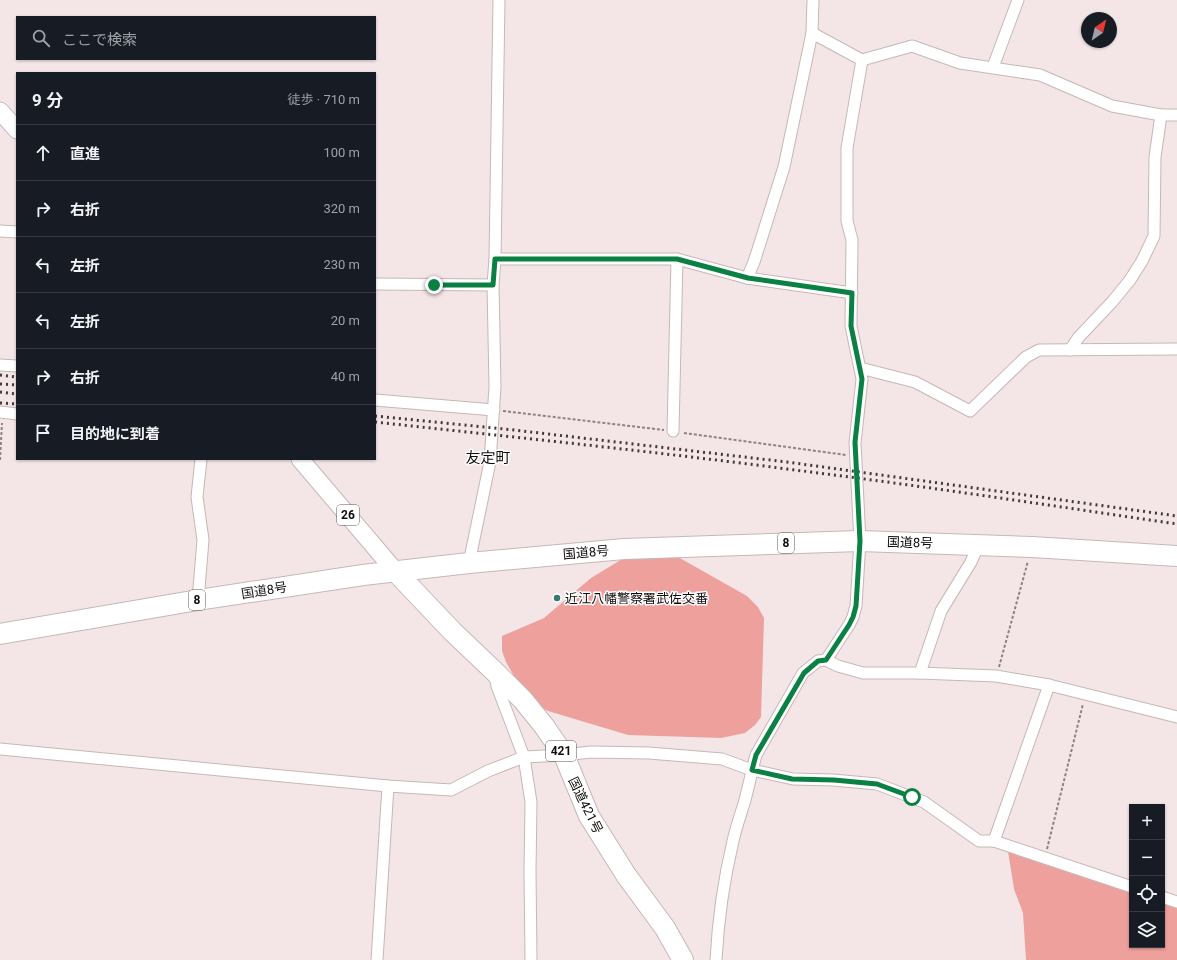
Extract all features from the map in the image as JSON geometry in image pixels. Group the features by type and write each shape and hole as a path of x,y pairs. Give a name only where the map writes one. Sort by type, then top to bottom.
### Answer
{"highway":[{"name":"国道8号","path":"0,634 198,600 363,574 396,572 469,563 624,548 860,541 979,544 1177,556"},
{"name":"国道421号","path":"396,572 453,632 523,700 544,726 564,755 589,816 626,875 665,928 683,960"}],"main road":[{"path":"0,111 16,129"},
{"name":"26","path":"301,460 396,572"}],"street":[{"path":"469,563 490,462 494,410 493,285 495,259 499,0"},
{"path":"748,278 784,167 812,33 813,0"},
{"path":"993,67 1018,0"},
{"path":"812,33 862,60 912,46 960,63 1040,75 1112,106 1160,115 1177,115"},
{"path":"826,660 853,617 856,606 860,541 855,442 862,379 851,326 852,240 847,221 847,148 862,60"},
{"path":"1070,350 1078,338 1130,280 1142,261 1154,236 1155,157 1160,115"},
{"path":"0,231 16,232"},
{"path":"495,259 677,259 748,278 852,293"},
{"path":"673,431 677,259"},
{"path":"376,284 493,285"},
{"path":"860,368 915,382 970,411 1026,357 1039,350 1177,349"},
{"path":"0,365 16,366"},
{"path":"376,400 494,410"},
{"path":"2,412 16,414"},
{"path":"198,600 203,540 197,497 201,460"},
{"path":"920,673 941,611 971,562 979,544"},
{"path":"716,960 717,938 733,840 756,755 804,673 818,661 826,660 838,666 863,673 920,673 996,676 1048,685 1177,717"},
{"path":"494,671 497,686 524,757 531,802 531,960"},
{"path":"994,841 1048,685"},
{"path":"0,749 388,786 451,790 488,771 524,757 592,752 649,753 722,759 752,770 792,779 834,780 877,784 924,802 979,841 994,841 1129,886"},
{"path":"377,960 388,786"},
{"path":"1165,898 1177,902"}],"path":[{"path":"0,460 2,412"},
{"path":"996,676 1032,547"},
{"path":"1045,858 1085,694"}],"shaded area":[{"path":"632,553 678,557 747,596 758,607 764,618 761,717 755,725 745,733 721,738 628,735 548,711 535,704 522,690 506,662 502,651 502,636 544,618 591,578"},
{"path":"1008,851 1129,891 1129,948 1165,948 1165,903 1177,907 1177,960 1026,960 1023,913 1014,889"}],"railway":[{"path":"0,375 16,377"},
{"path":"0,384 16,385"},
{"path":"0,392 16,394"},
{"path":"0,403 16,404"},
{"path":"376,416 514,430 787,462 1177,516"},
{"path":"376,422 736,462 933,488 1177,524"}],"place":[{"name":"近江八幡警察署武佐交番","path":"557,598"}],"district":[{"name":"友定町","path":"488,458"}],"route":[{"path":"434,285 493,285 495,259 677,259 748,278 852,293 851,326 862,379 855,442 860,541 856,606 849,625 826,660 818,661 804,673 756,755 752,770 792,779 834,780 877,784 912,797"}]}
